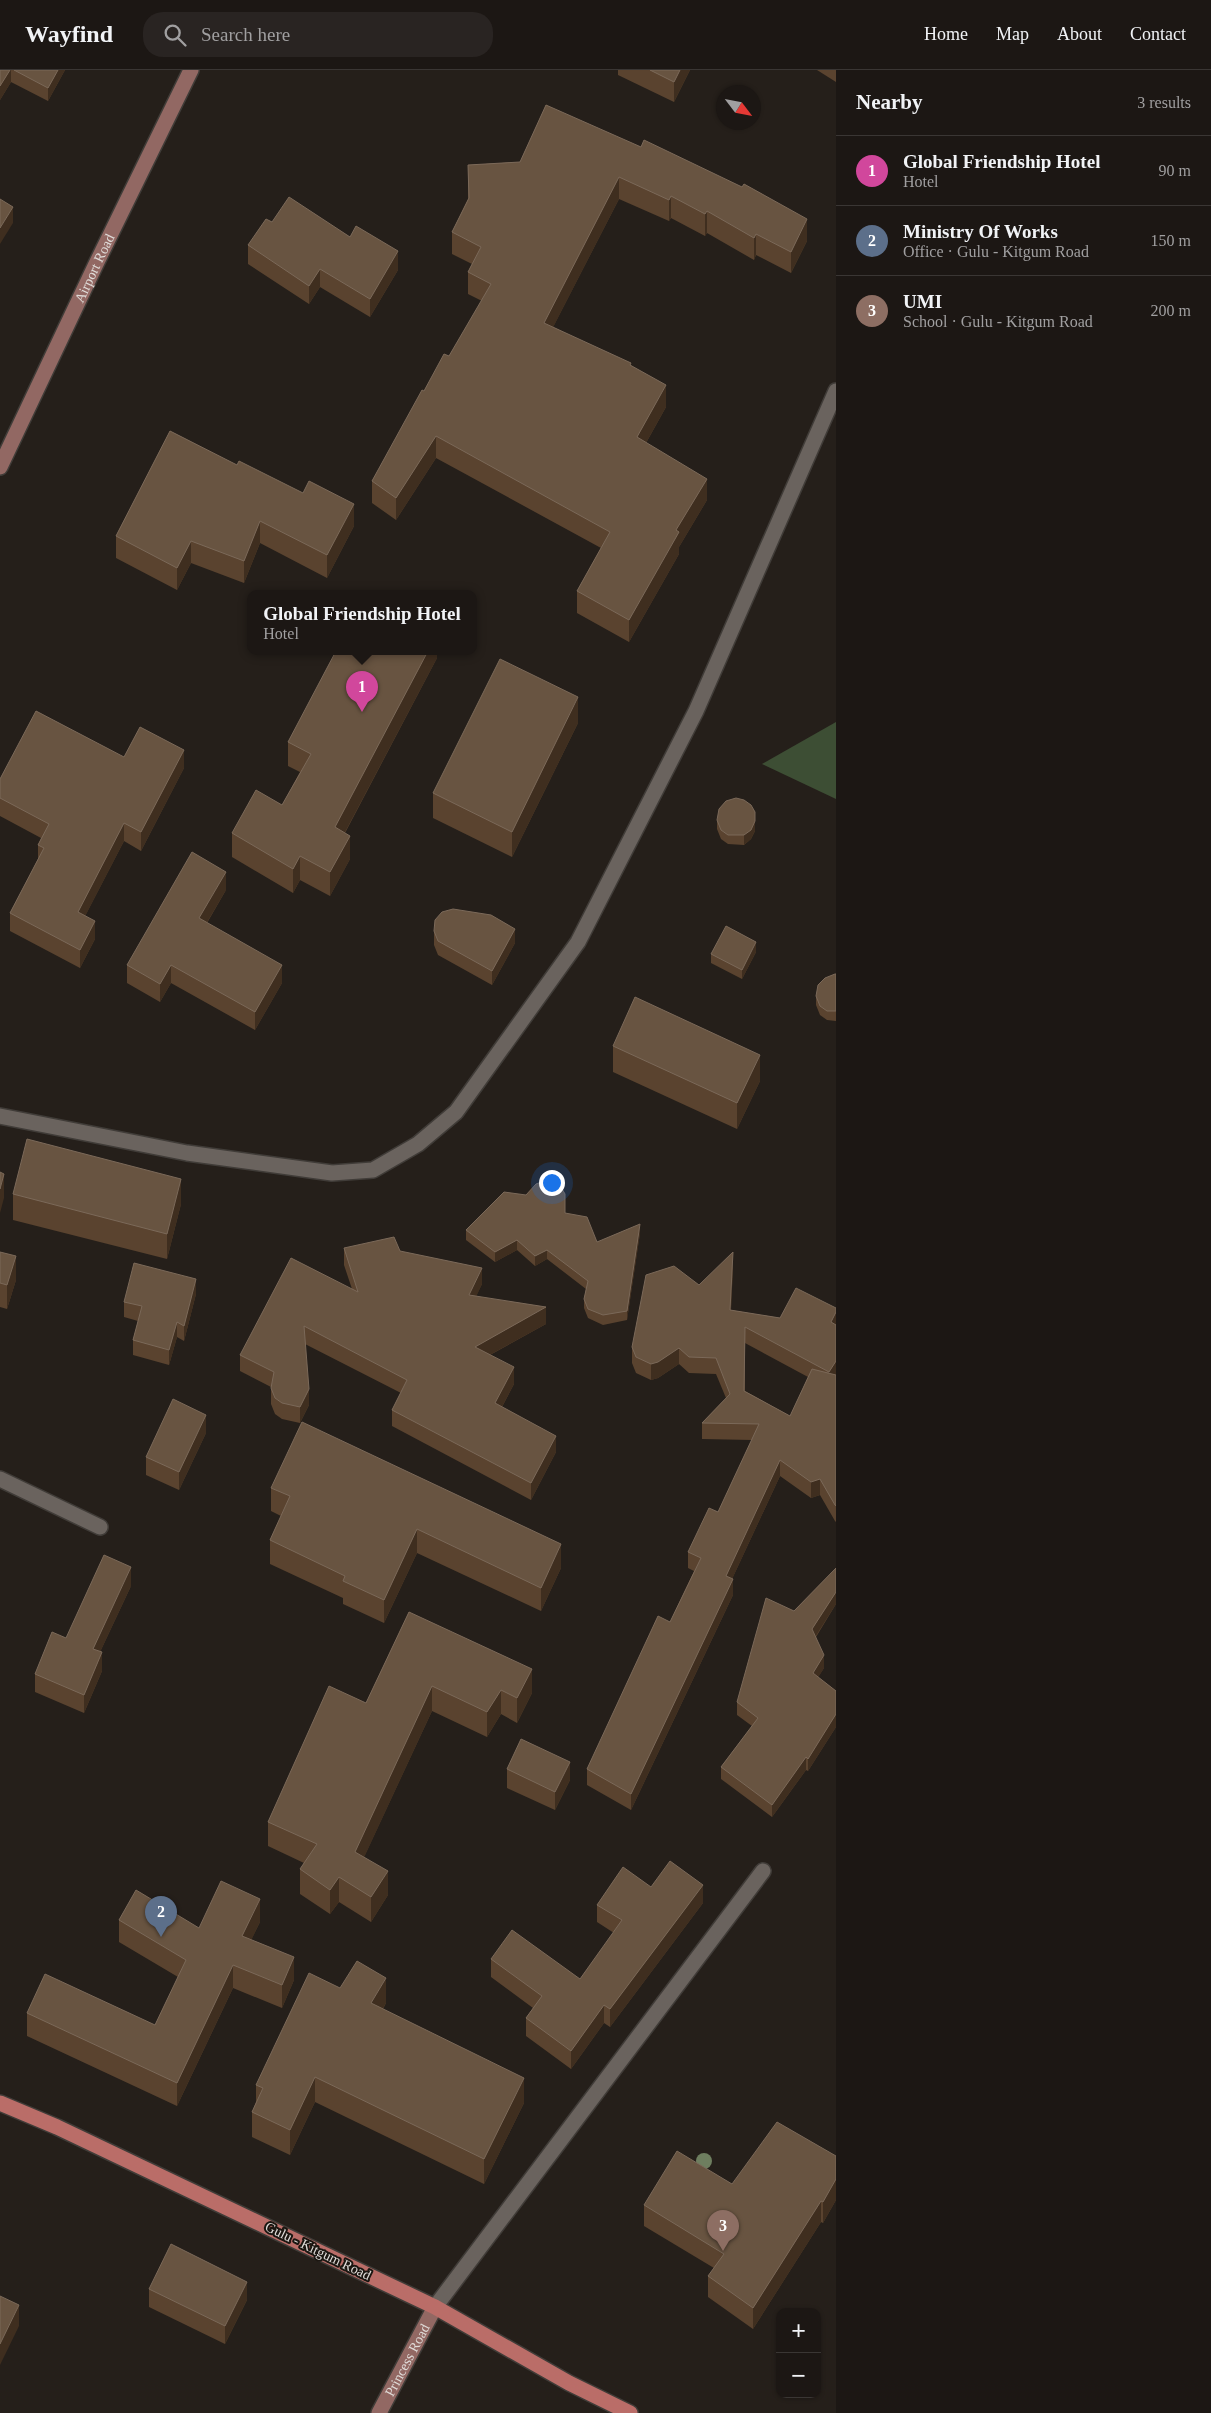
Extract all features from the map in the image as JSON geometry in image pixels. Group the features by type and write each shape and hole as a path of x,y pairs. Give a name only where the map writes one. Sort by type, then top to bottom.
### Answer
{"main road":[{"name":"Gulu - Kitgum Road","path":"0,2103 108,2151 435,2307 569,2383 630,2413"}],"street":[{"name":"Airport Road","path":"0,467 191,70"},
{"path":"0,1116 188,1153 332,1173 373,1170 418,1144 456,1112 578,942 696,711 836,390"},
{"path":"0,1479 100,1527"},
{"path":"435,2307 763,1870"},
{"name":"Princess Road","path":"379,2413 435,2307"}],"green space":[{"path":"836,722 836,799 762,764"}],"building":[{"path":"0,70 10,70 0,86"},
{"path":"14,70 58,70 48,88"},
{"path":"650,70 680,70 674,82"},
{"path":"546,105 641,147 644,140 742,187 744,184 807,219 791,252 756,234 754,238 707,211 705,214 671,196 669,200 619,177 544,323 631,363 630,365 666,385 637,437 707,479 676,530 679,532 629,620 577,591 610,532 436,436 396,498 372,481 422,390 424,391 444,354 449,356 491,284 468,272 481,247 452,232 469,198 468,165 520,162"},
{"path":"289,197 350,237 356,226 398,251 370,299 320,269 309,286 248,245 266,219 272,222"},
{"path":"0,199 13,207 0,228"},
{"path":"170,431 237,465 239,461 303,493 309,481 354,504 327,555 260,521 244,561 191,541 177,568 116,536"},
{"path":"334,655 426,655 335,827 350,836 330,872 300,856 293,869 232,833 256,790 282,805 311,754 288,742"},
{"path":"500,659 578,697 512,832 433,793"},
{"path":"36,711 124,757 140,727 184,750 141,832 124,823 78,912 95,921 80,950 10,913 44,848 38,845 49,824 0,798 0,779"},
{"path":"736,798 744,800 751,805 755,812 755,821 751,830 744,835 728,835 721,830 717,820 719,809 726,801"},
{"path":"192,852 226,872 199,918 282,965 255,1012 171,965 160,984 127,965"},
{"path":"453,909 491,915 515,929 492,971 438,941 434,931 435,920 442,912"},
{"path":"726,926 756,942 742,970 711,954"},
{"path":"836,974 836,1011 827,1011 820,1006 816,996 818,985 825,978"},
{"path":"635,997 760,1055 737,1103 613,1046"},
{"path":"27,1139 181,1179 167,1234 13,1194"},
{"path":"0,1172 4,1174 0,1189"},
{"path":"547,1180 561,1187 565,1194 565,1213 587,1217 597,1242 640,1224 627,1311 603,1315 588,1309 584,1299 588,1281 547,1250 535,1256 517,1240 495,1252 466,1230 504,1192 526,1195 536,1184"},
{"path":"394,1237 400,1251 482,1268 469,1295 546,1307 475,1347 514,1367 495,1403 556,1436 531,1483 392,1410 407,1380 304,1326 309,1389 300,1407 282,1403 275,1398 271,1388 274,1372 240,1355 291,1258 358,1292 344,1248"},
{"path":"0,1252 16,1256 7,1285 0,1283"},
{"path":"733,1252 730,1310 780,1318 796,1288 836,1308 831,1322 836,1325 836,1361 829,1372 745,1327 744,1391 790,1416 812,1369 836,1375 836,1506 820,1479 811,1482 780,1460 726,1576 733,1579 631,1794 587,1769 658,1616 670,1622 701,1558 688,1552 709,1508 718,1512 759,1424 702,1423 730,1394 716,1358 689,1357 679,1348 658,1362 651,1364 636,1357 632,1347 646,1275 674,1266 699,1285"},
{"path":"134,1263 196,1279 184,1326 177,1322 169,1350 133,1340 142,1306 124,1302"},
{"path":"173,1399 206,1415 179,1472 146,1457"},
{"path":"302,1422 561,1544 541,1588 417,1529 384,1600 343,1581 345,1576 270,1540 290,1496 271,1488"},
{"path":"104,1555 131,1567 93,1649 102,1652 84,1695 35,1674 52,1632 66,1638"},
{"path":"836,1568 836,1592 812,1629 824,1655 813,1673 836,1691 836,1714 808,1759 806,1757 772,1805 721,1767 758,1718 737,1702 766,1598 794,1611"},
{"path":"409,1612 532,1669 517,1698 501,1690 487,1712 432,1686 355,1852 388,1871 371,1897 339,1877 330,1890 300,1869 317,1844 268,1822 329,1686 366,1703"},
{"path":"521,1739 570,1762 555,1792 507,1769"},
{"path":"670,1861 703,1885 610,2009 604,2005 571,2051 526,2018 542,1996 491,1959 512,1930 580,1979 622,1920 597,1905 623,1867 651,1887"},
{"path":"221,1881 260,1899 242,1936 294,1957 282,1985 233,1965 177,2083 27,2013 45,1974 155,2025 186,1960 119,1920 136,1890 199,1928"},
{"path":"357,1961 386,1978 371,2003 524,2078 484,2159 315,2077 290,2130 252,2112 263,2088 256,2085 309,1973 340,1988"},
{"path":"777,2122 836,2156 836,2179 823,2202 821,2201 753,2308 708,2276 724,2254 644,2205 677,2151 732,2184"},
{"path":"171,2244 247,2282 225,2326 149,2289"},
{"path":"0,2296 19,2305 0,2344"}],"place":[{"name":"Global Friendship Hotel","path":"362,712"},
{"name":"Ministry Of Works","path":"161,1937"},
{"name":"UMI","path":"723,2251"}]}
